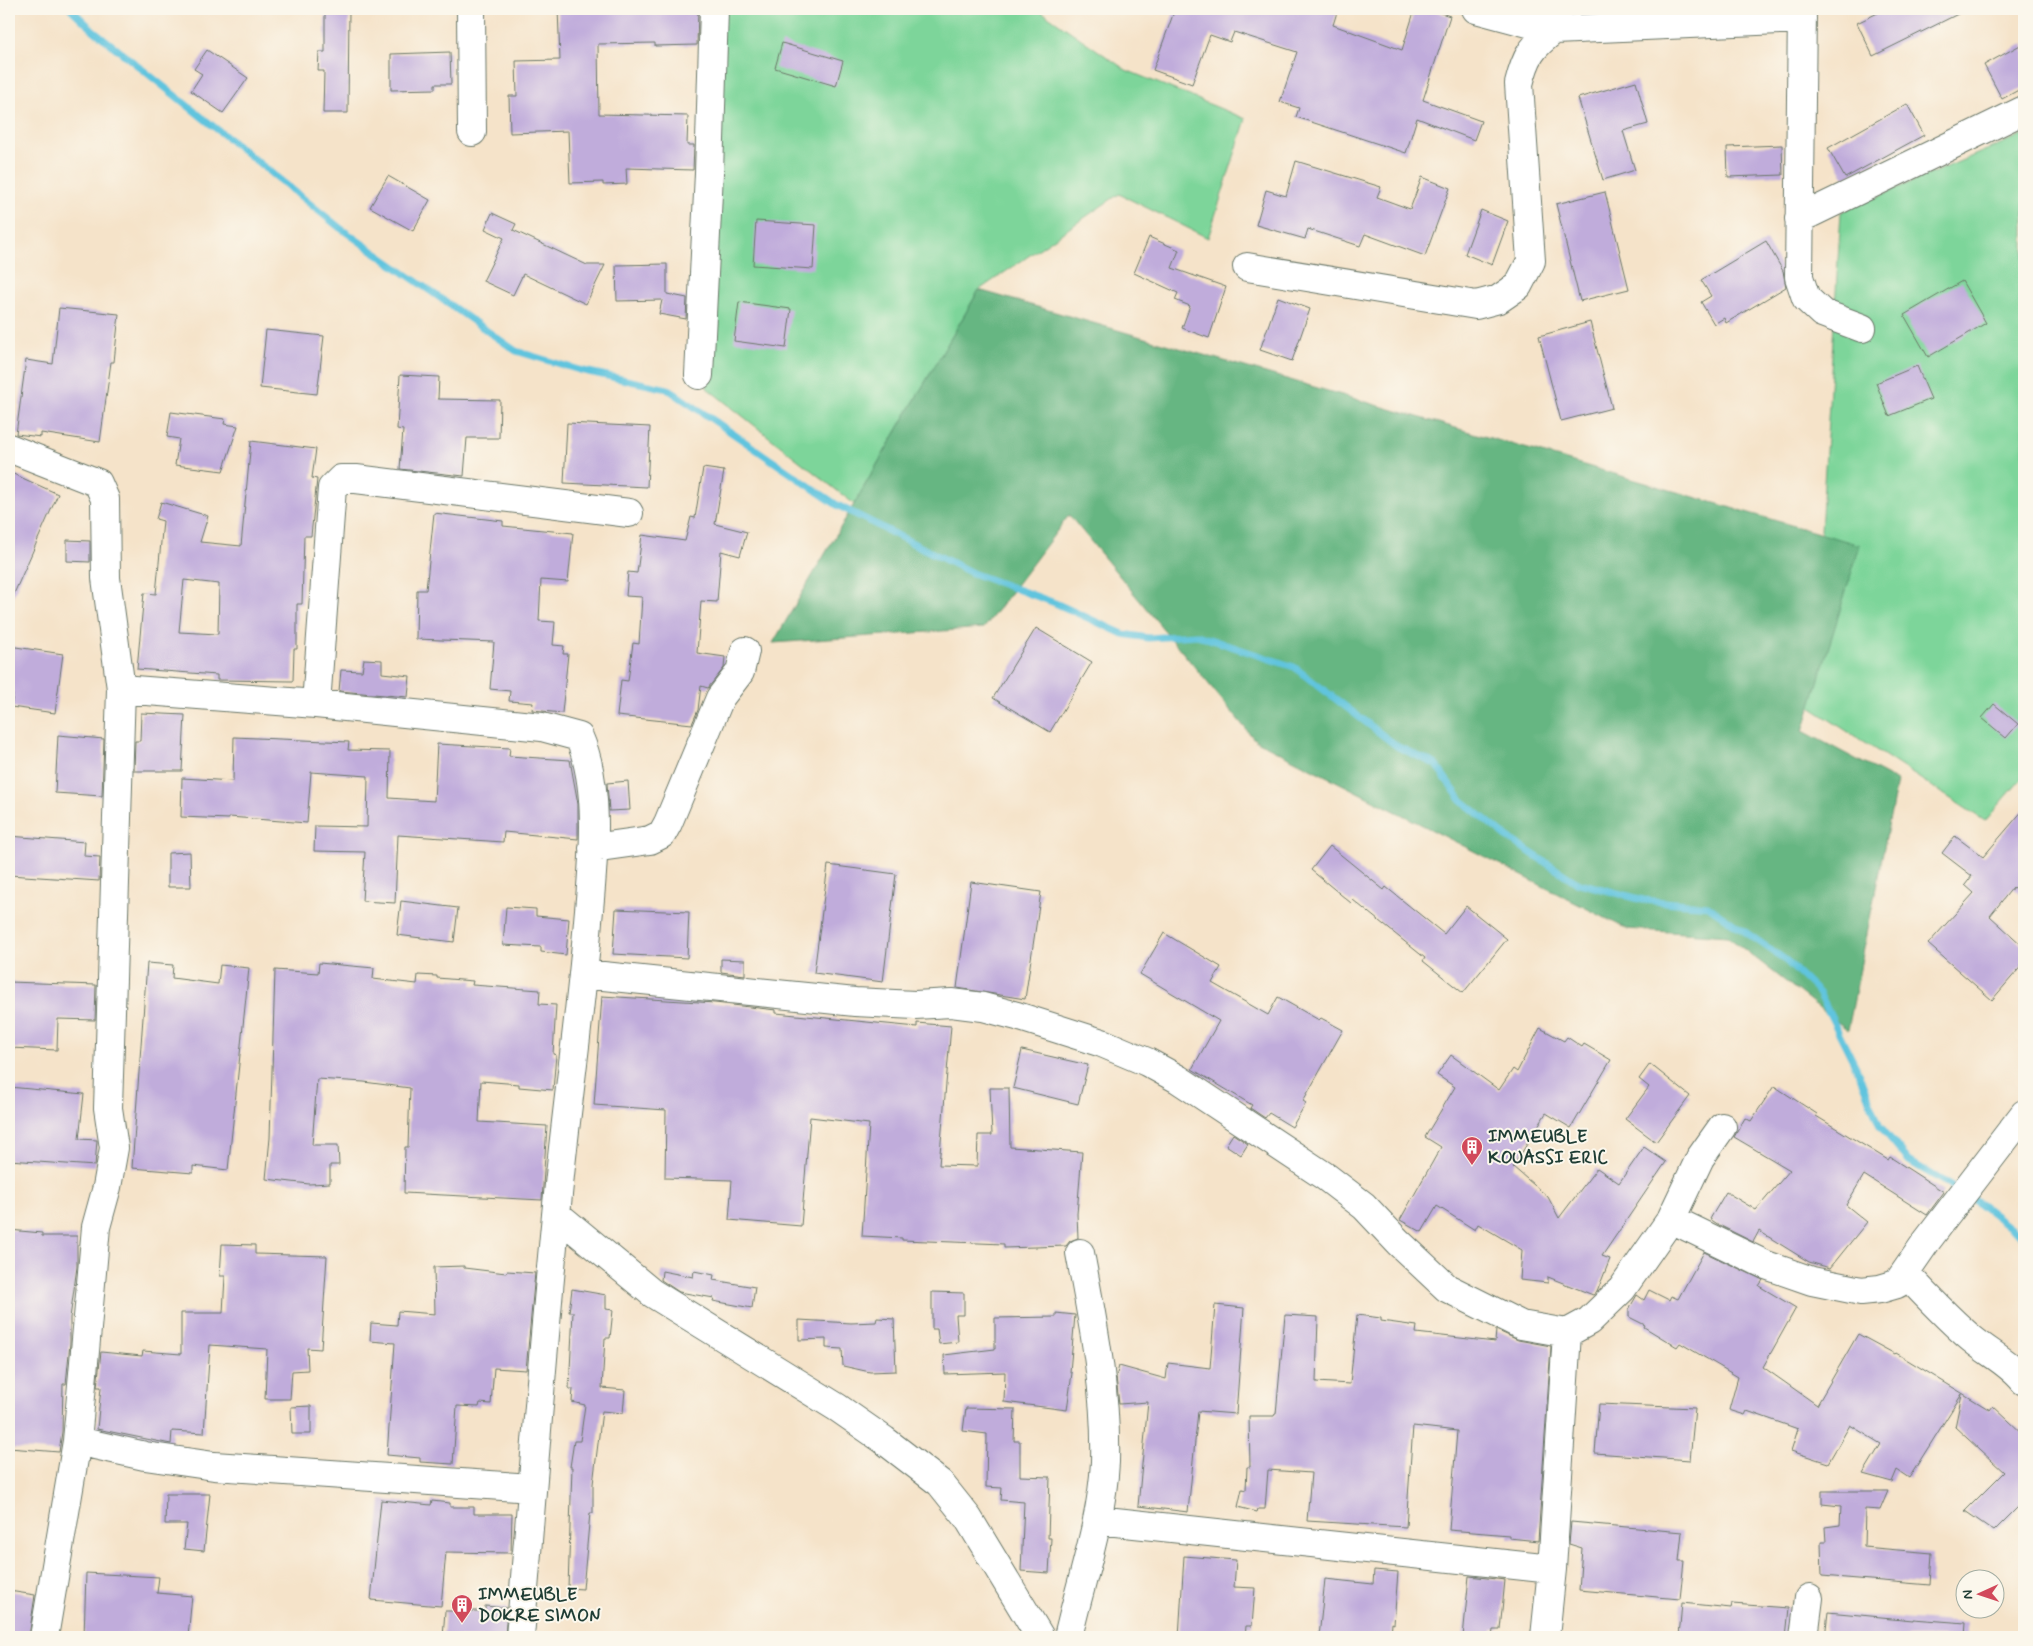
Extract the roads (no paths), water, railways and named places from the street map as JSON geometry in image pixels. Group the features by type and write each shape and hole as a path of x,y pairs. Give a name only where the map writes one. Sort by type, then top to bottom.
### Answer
{"street":[{"path":"472,9 472,132"},
{"path":"699,375 709,173 714,9"},
{"path":"1476,9 1554,30 1802,14 1799,277 1806,298 1822,313 1862,328"},
{"path":"1247,267 1476,305 1499,299 1518,286 1531,261 1519,84 1525,60 1537,43 1554,30"},
{"path":"1799,219 2024,110"},
{"path":"9,448 98,483 105,499 106,578 122,689 108,1108 114,1148 107,1187 96,1228 77,1440 44,1637"},
{"path":"316,704 332,488 341,479 356,478 629,512"},
{"path":"593,848 650,840 662,834 720,698 740,672 746,651"},
{"path":"122,689 316,704 542,727 579,736 586,752 594,816 584,974 556,1214 520,1637"},
{"path":"584,974 855,1002 915,1005 951,1003 975,1006 1016,1016 1102,1044 1147,1062 1178,1079 1326,1177 1364,1206 1398,1242 1447,1288 1521,1325 1567,1333 1589,1321 1622,1289 1671,1219 1700,1158 1722,1128"},
{"path":"1671,1219 1766,1265 1812,1281 1861,1291 1880,1290 1897,1284 1961,1195 2024,1114"},
{"path":"556,1214 652,1294 838,1408 940,1482 968,1518 1040,1637"},
{"path":"1068,1637 1097,1520 1104,1463 1104,1416 1100,1364 1080,1254"},
{"path":"1905,1273 1947,1317 1973,1340 2017,1372 2024,1381"},
{"path":"1545,1637 1552,1569 1567,1333"},
{"path":"77,1440 145,1456 214,1466 532,1488"},
{"path":"1097,1520 1552,1569"},
{"path":"1804,1637 1809,1598"}],"waterway":[{"path":"71,9 92,29 340,228 516,351 579,370 668,389 837,505 972,573 1055,603 1123,634 1148,638 1197,635 1294,667 1398,747 1435,764 1461,800 1508,838 1576,882 1643,900 1708,906 1784,959 1819,993 1856,1067 1880,1126 1909,1161 1958,1190"},
{"path":"1968,1195 2024,1238"}],"place":[{"name":"IMMEUBLE KOUASSI ERIC","path":"1472,1166"},
{"name":"IMMEUBLE DOKRE SIMON","path":"462,1624"}]}
